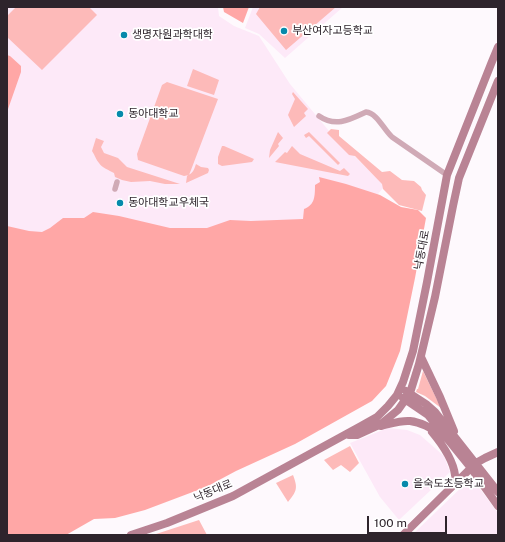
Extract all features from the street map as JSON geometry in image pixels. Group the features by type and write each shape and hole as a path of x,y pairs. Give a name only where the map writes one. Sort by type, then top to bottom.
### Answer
{"street":[{"name":"낙동대로","path":"131,535 167,523 232,496 362,426 377,416 388,406 398,391 413,351 447,175 498,47"},
{"name":"낙동대로","path":"342,436 357,435 374,427 398,410 408,397 421,357 435,297 459,178 498,81"},
{"path":"320,116 330,121 341,122 366,112 370,112 378,119 392,137 447,175 459,178"},
{"path":"115,189 117,182"},
{"path":"421,357 440,397 455,442"},
{"path":"398,391 408,397 426,404 435,412 473,466 498,506"},
{"path":"374,427 410,421 426,426 455,442"},
{"path":"426,426 442,444 451,461 456,476 454,485"},
{"path":"403,535 473,466 498,452"},
{"path":"473,466 498,492"}],"shaded area":[{"path":"7,7 218,7 219,16 234,26 259,36 290,84 329,131 382,183 383,188 358,218 195,231 7,239"},
{"path":"16,7 89,7 97,15 42,70 7,37 7,16"},
{"path":"223,7 249,7 243,23 224,12"},
{"name":"부산여자고등학교","path":"253,7 343,7 285,58 259,34 245,28"},
{"name":"부산여자고등학교","path":"260,7 336,7 286,50 256,14"},
{"path":"7,55 21,66 21,72 7,112"},
{"path":"193,69 219,80 214,95 187,86"},
{"path":"167,82 218,99 189,175 184,176 138,160 137,154 162,85"},
{"path":"293,92 308,109 304,113 306,116 294,127 288,115 295,99 292,94"},
{"path":"331,129 339,130 339,136 382,172 390,171 402,180 414,181 421,187 426,195 422,211 399,205 383,189 382,184 355,156 349,155 327,133"},
{"path":"278,132 283,138 278,144 279,146 269,158 270,150"},
{"path":"309,132 340,163 338,165 309,136 306,138 304,135"},
{"path":"96,138 104,141 101,147 104,153 118,158 127,167 180,184 165,184 150,181 131,182 115,177 114,173 100,165 92,151"},
{"path":"222,146 254,159 252,162 222,166 218,164 218,157"},
{"path":"292,146 300,154 340,171 344,168 350,174 348,176 275,162 285,152 287,153"},
{"path":"196,164 201,167 208,168 208,173 186,183 187,176 191,174"},
{"path":"319,177 380,195 401,207 418,210 426,218 400,351 386,386 372,401 295,444 236,471 206,487 145,510 115,518 94,519 66,535 7,535 7,226 29,231 42,232 63,218 84,218 93,212 119,216 170,228 207,228 230,220 251,221 303,219 304,209 314,200 315,185 320,182"},
{"path":"423,371 441,408 425,396 416,392"},
{"name":"을숙도초등학교","path":"388,428 407,430 420,435 444,456 450,472 399,520 380,497 350,443"},
{"path":"350,446 359,463 350,472 341,465 333,470 324,460"},
{"path":"293,475 296,483 296,489 288,502 276,483"},
{"path":"474,481 498,513 498,535 412,535 467,482"},
{"path":"199,520 207,535 153,535"}],"place":[{"name":"부산여자고등학교","path":"284,31"},
{"name":"생명자원과학대학","path":"124,35"},
{"name":"동아대학교","path":"120,114"},
{"name":"동아대학교우체국","path":"120,203"},
{"name":"을숙도초등학교","path":"405,484"}]}
